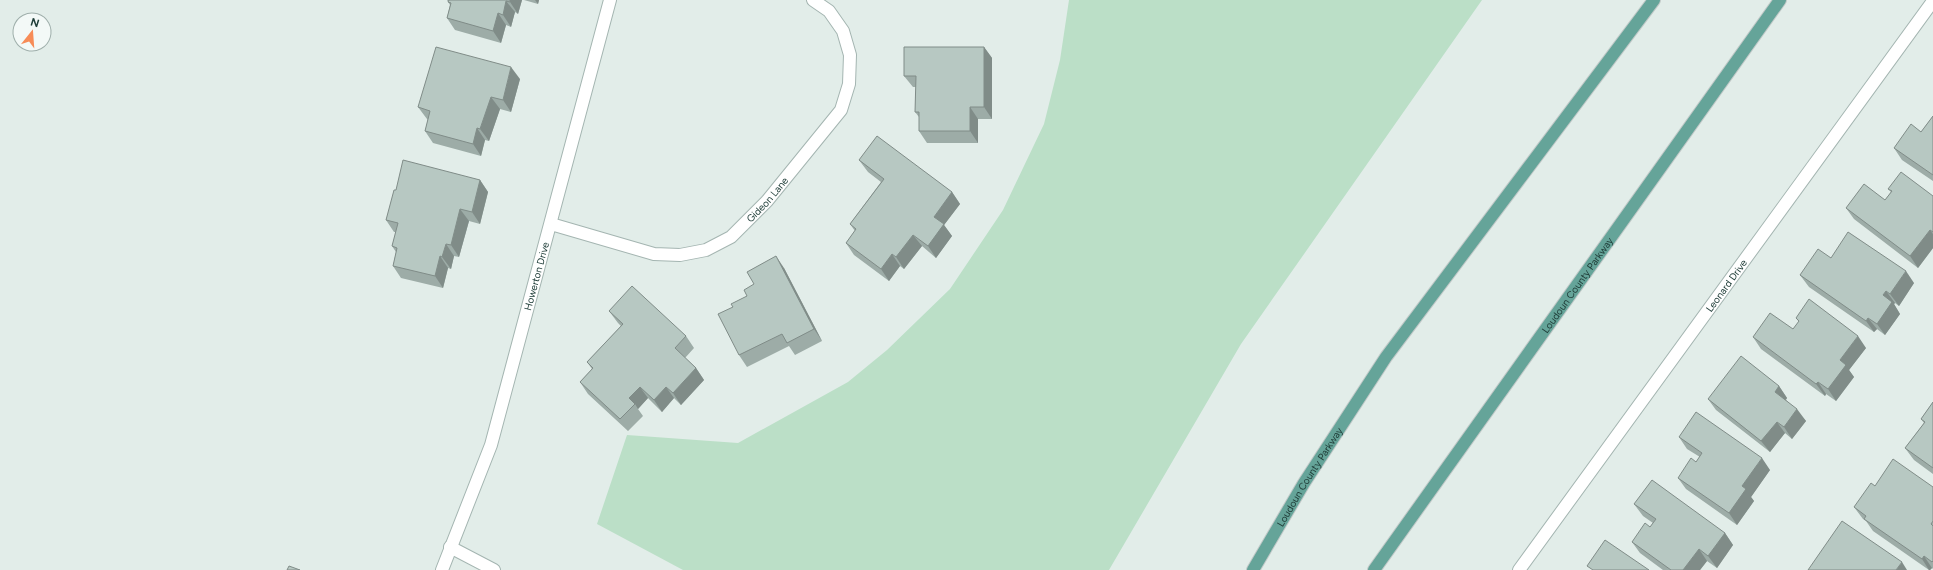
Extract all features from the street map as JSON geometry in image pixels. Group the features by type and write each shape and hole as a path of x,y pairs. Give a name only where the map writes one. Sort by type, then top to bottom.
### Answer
{"main road":[{"name":"Loudoun County Parkway","path":"1253,570 1304,483 1386,357 1654,0"},
{"name":"Loudoun County Parkway","path":"1374,570 1780,0"}],"street":[{"name":"Howerton Drive","path":"442,570 492,445 610,0"},
{"name":"Gideon Lane","path":"551,224 654,254 680,256 706,250 731,237 767,201 841,110 849,84 850,56 843,31 830,11 813,0"},
{"name":"Leonard Drive","path":"1519,570 1933,1"},
{"path":"450,547 494,570"}],"green space":[{"path":"1069,0 1482,0 1241,344 1109,570 683,570 597,524 627,435 738,443 848,382 887,350 950,289 1003,210 1044,124 1060,60"}],"building":[{"path":"449,0 510,0 510,2 506,1 503,15 498,13 493,31 447,18 451,3 448,2"},
{"path":"436,47 511,67 503,100 491,97 480,129 477,128 473,144 425,131 430,111 418,107"},
{"path":"904,47 984,47 984,107 970,107 970,131 919,131 919,112 915,112 916,76 904,76"},
{"path":"1933,116 1933,175 1894,148 1911,124 1921,132"},
{"path":"877,136 952,192 934,217 944,224 928,246 913,235 896,257 892,254 881,269 846,243 856,229 850,224 884,179 859,160"},
{"path":"403,160 480,180 472,212 460,209 451,245 446,244 442,257 440,256 435,276 393,266 397,248 392,246 398,223 386,220 394,190 396,190"},
{"path":"1901,172 1933,196 1933,232 1930,230 1910,256 1846,208 1864,184 1885,200 1892,191 1888,189"},
{"path":"1848,232 1906,271 1890,294 1886,291 1883,295 1892,302 1877,324 1868,318 1866,321 1800,275 1818,249 1831,258"},
{"path":"776,256 814,329 787,343 782,334 739,355 718,314 733,307 731,304 747,296 744,290 754,284 747,272"},
{"path":"632,286 686,336 675,348 696,368 673,393 666,387 654,400 640,387 629,398 635,404 620,419 580,382 593,368 587,362 623,324 609,311"},
{"path":"1809,299 1858,336 1840,360 1846,365 1828,389 1818,382 1816,384 1753,337 1770,313 1793,329 1799,321 1796,318"},
{"path":"1741,356 1779,386 1775,392 1797,409 1784,427 1777,422 1761,441 1708,399"},
{"path":"1933,402 1933,468 1905,448 1925,422 1921,419"},
{"path":"1696,412 1762,458 1742,486 1746,489 1729,513 1678,478 1691,458 1696,462 1702,453 1679,437"},
{"path":"1893,459 1933,487 1933,521 1931,524 1933,526 1932,562 1924,556 1922,559 1864,519 1866,516 1854,507 1871,483 1875,486"},
{"path":"1652,480 1725,533 1708,556 1699,549 1683,570 1671,570 1632,542 1645,523 1650,527 1656,519 1634,504"},
{"path":"1842,521 1902,562 1896,570 1808,570"},
{"path":"1605,540 1649,570 1593,570 1587,566"},
{"path":"289,566 300,570 287,570"}]}
